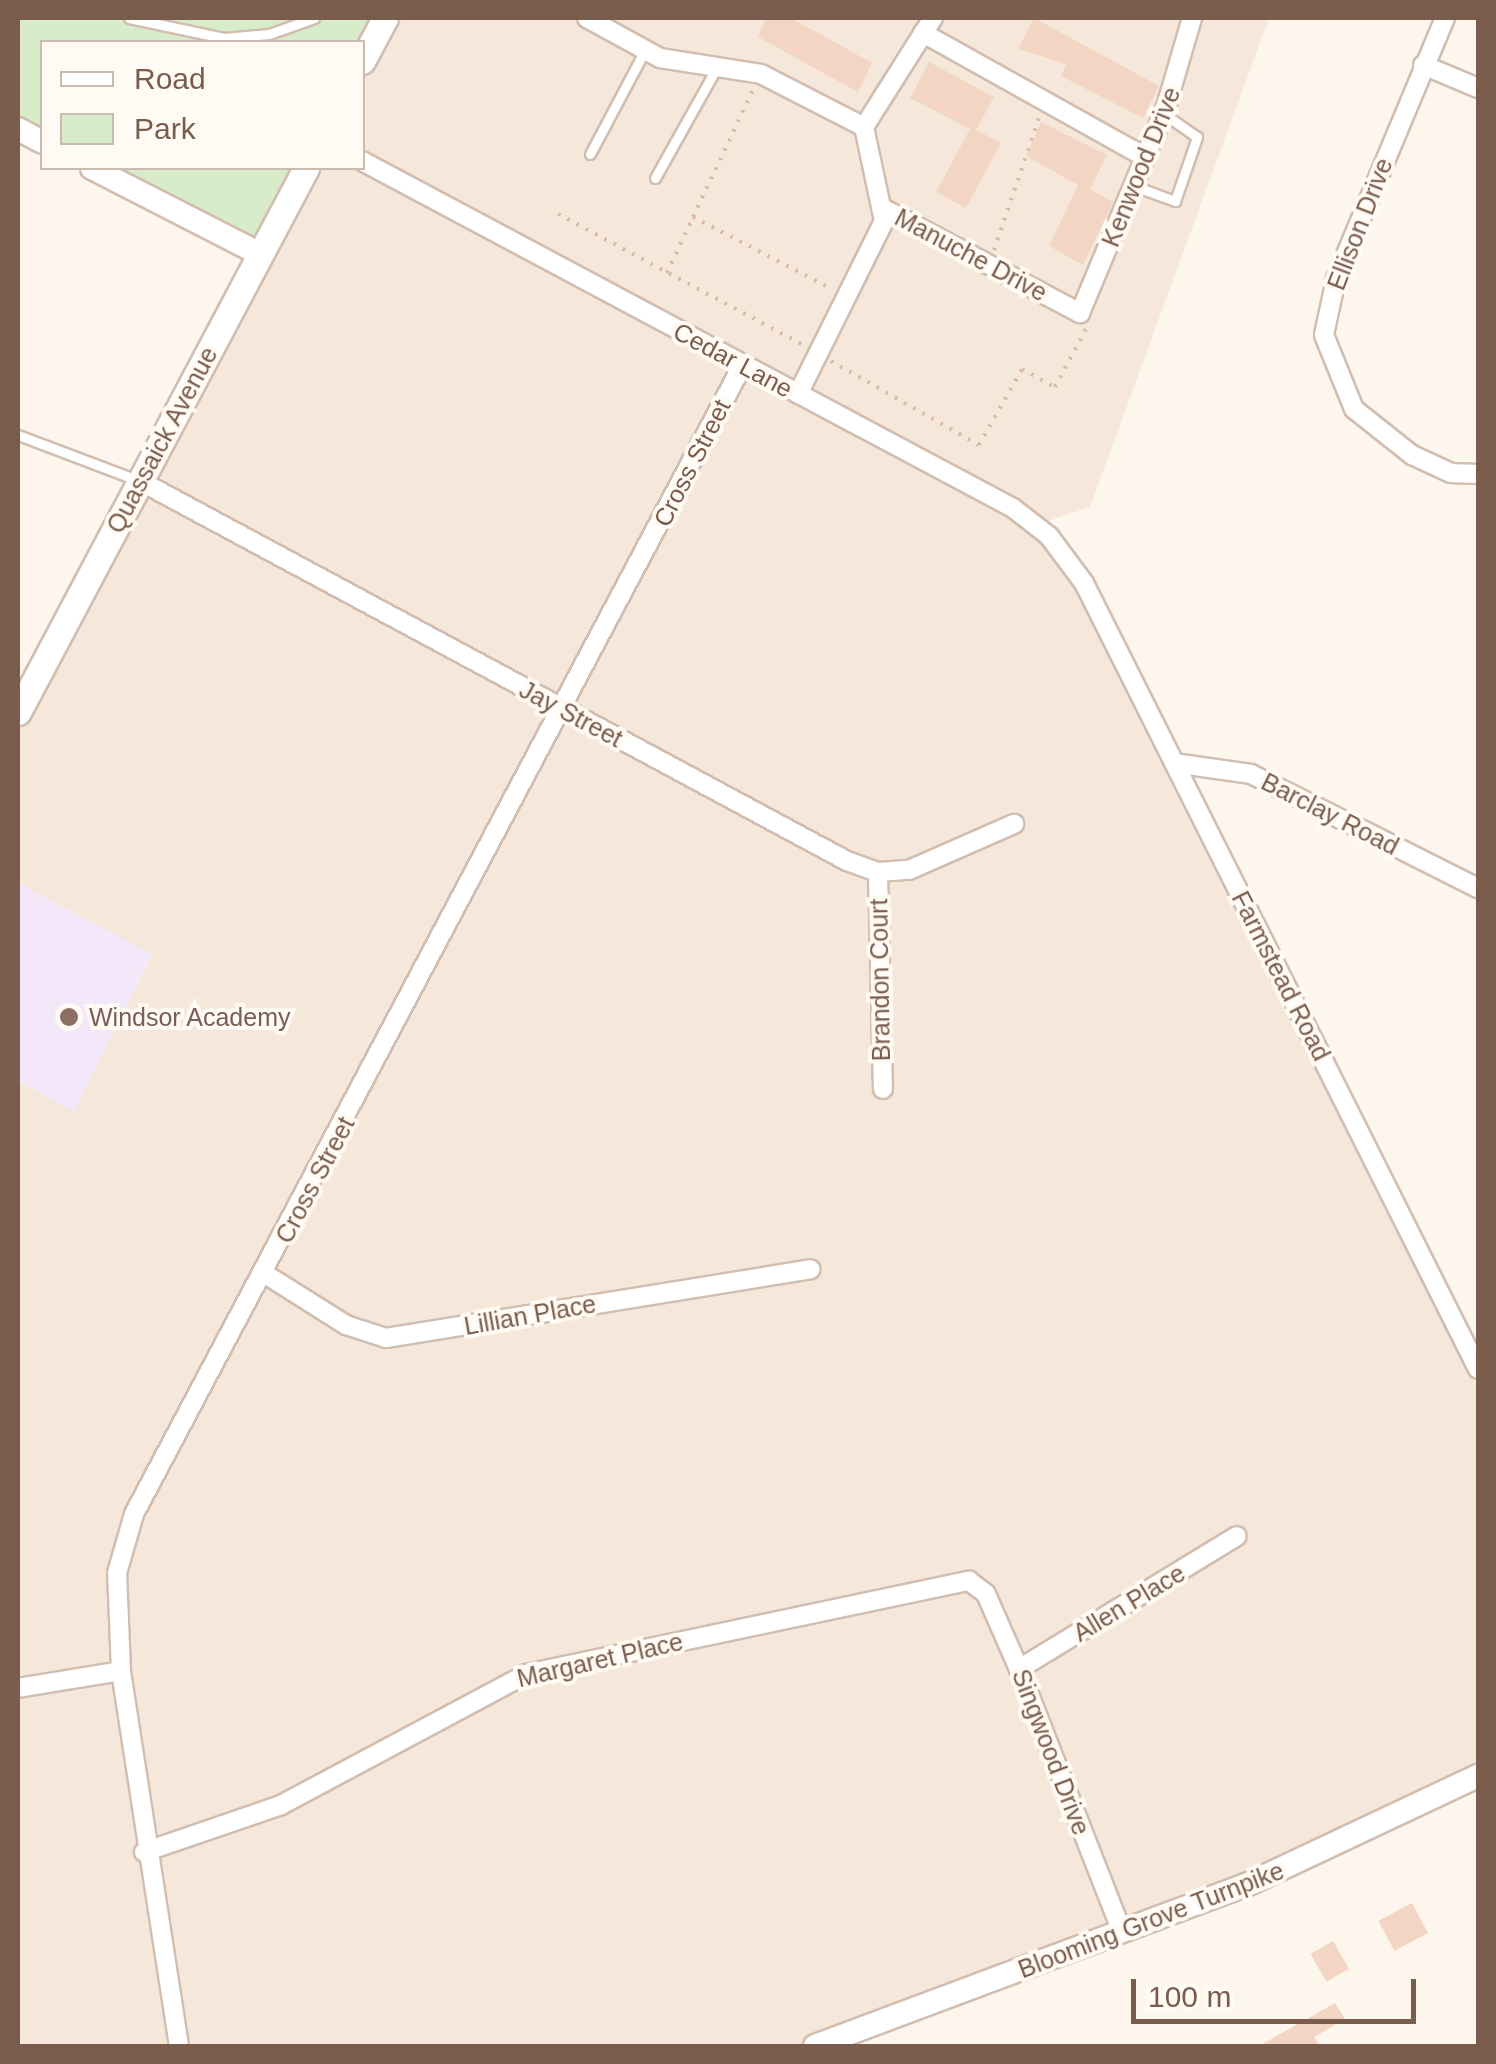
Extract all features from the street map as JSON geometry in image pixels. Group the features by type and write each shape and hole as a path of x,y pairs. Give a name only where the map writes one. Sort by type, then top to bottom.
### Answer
{"main road":[{"path":"365,56 386,18"},
{"name":"Quassaick Avenue","path":"18,712 305,170"}],"street":[{"path":"587,18 645,49 761,74 864,127 928,25 1145,157"},
{"name":"Kenwood Drive","path":"1084,320 1164,114 1192,18"},
{"name":"Ellison Drive","path":"1445,18 1336,279 1324,335 1354,410 1412,455 1451,474 1478,474"},
{"path":"1424,65 1478,88"},
{"name":"Manuche Drive","path":"864,127 886,210 1084,320"},
{"path":"18,129 40,141"},
{"name":"Cedar Lane","path":"365,163 1013,508 1049,536 1084,583"},
{"path":"96,170 260,254"},
{"path":"798,394 886,210"},
{"name":"Cross Street","path":"179,2046 144,1852 121,1671 117,1573 134,1514 565,710 742,366"},
{"name":"Jay Street","path":"140,481 565,710 878,872"},
{"name":"Farmstead Road","path":"1084,583 1478,1369"},
{"name":"Barclay Road","path":"1174,763 1251,774 1478,888"},
{"path":"878,872 909,870 1014,824"},
{"name":"Brandon Court","path":"878,872 883,1089"},
{"name":"Lillian Place","path":"264,1274 346,1324 386,1338 810,1269"},
{"name":"Allen Place","path":"1020,1670 1237,1536"},
{"name":"Singwood Drive","path":"969,1581 986,1594 1020,1670 1122,1932"},
{"name":"Margaret Place","path":"144,1852 280,1805 526,1674 969,1581"},
{"path":"18,1688 121,1671"},
{"name":"Blooming Grove Turnpike","path":"815,2046 1122,1932 1381,1828 1478,1776"}],"lane":[{"path":"129,18 224,38 269,34 314,18"},
{"path":"590,154 645,49"},
{"path":"654,178 716,67"},
{"path":"1134,186 1174,202 1198,137 1164,114"},
{"path":"18,434 140,481"}],"path":[{"path":"667,272 761,74"},
{"path":"987,264 1019,161 1046,109"},
{"path":"558,214 979,445 1022,369 1055,387 1084,320"},
{"path":"694,217 847,298"}],"shaded area":[{"path":"385,18 1269,18 1090,507 1036,525 1084,583 1478,1369 1478,1774 1381,1828 816,2046 18,2046 18,1081 74,1111 152,955 18,883 18,713 305,170 365,170 365,57"},
{"name":"Windsor Academy","path":"18,883 152,954 74,1112 18,1080"}],"green space":[{"path":"18,18 385,18 364,40 40,40 40,140 18,128"},
{"path":"98,170 305,170 260,254"}],"building":[{"path":"766,18 791,18 872,63 858,92 758,37"},
{"path":"1034,18 1159,86 1143,118 1061,76 1066,64 1018,49"},
{"path":"929,62 994,97 976,130 1001,143 966,208 936,192 970,129 910,98"},
{"path":"1041,122 1107,155 1090,189 1113,202 1083,265 1049,246 1078,185 1026,156"},
{"path":"1412,1903 1428,1933 1394,1951 1378,1921"},
{"path":"1333,1941 1349,1969 1326,1982 1310,1954"},
{"path":"1335,2003 1345,2019 1314,2037 1320,2046 1259,2046"}],"place":[{"name":"Windsor Academy","path":"69,1017"}]}
